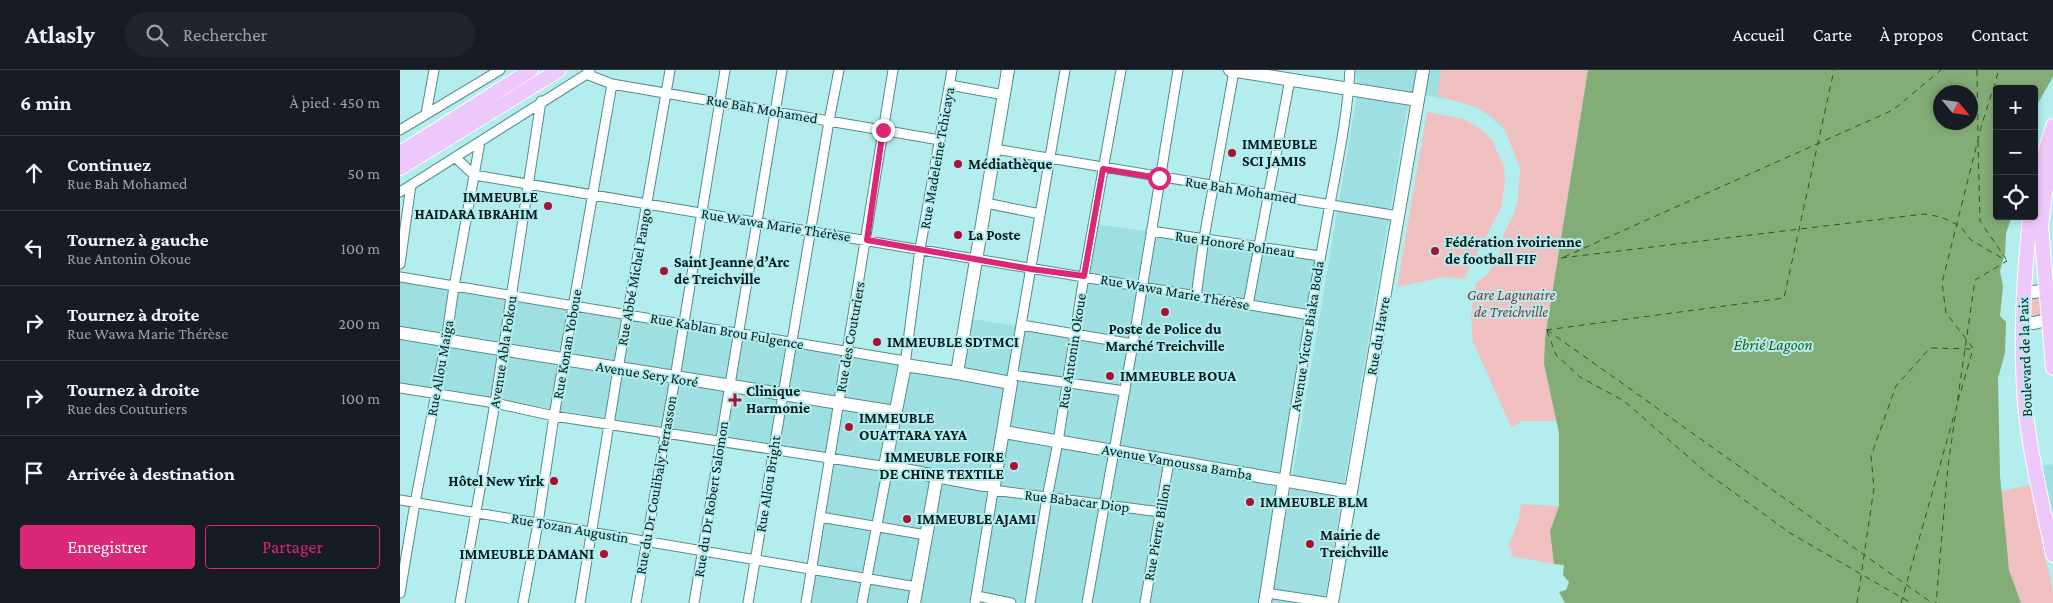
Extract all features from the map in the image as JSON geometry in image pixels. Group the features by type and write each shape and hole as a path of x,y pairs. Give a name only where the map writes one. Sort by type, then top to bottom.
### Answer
{"main road":[{"path":"400,152 531,70"},
{"path":"400,168 559,70"},
{"path":"2038,175 2053,126"},
{"path":"2053,158 2044,198 2041,226 2050,290 2053,368"},
{"name":"Boulevard de la Paix","path":"2030,220 2022,322 2025,402 2027,422 2053,555"}],"street":[{"path":"426,114 434,70"},
{"path":"400,130 489,73 500,70"},
{"name":"Rue Abbé Michel Pango","path":"580,603 670,70"},
{"name":"Rue du Dr Coulibaly Terrasson","path":"636,603 725,70"},
{"name":"Rue du Dr Robert Salomon","path":"694,603 719,441 740,333 756,223 782,70"},
{"name":"Rue Allou Bright","path":"748,603 772,451 784,395 829,121 840,70"},
{"name":"Rue des Couturiers","path":"806,603 894,70"},
{"name":"Rue Madeleine Tchicaya","path":"905,363 920,249 952,70"},
{"path":"957,372 1008,70"},
{"path":"1011,603 976,600 1065,70"},
{"name":"Rue Antonin Okoue","path":"1030,603 1084,276 1121,70"},
{"path":"1087,603 1134,344 1150,231 1178,70"},
{"path":"1196,297 1232,70 1418,100"},
{"name":"Avenue Victor Biaka Boda","path":"1266,598 1310,315 1329,204 1342,143 1350,70"},
{"name":"Rue du Havre","path":"1332,603 1423,70"},
{"path":"400,192 589,72"},
{"name":"Rue Bah Mohamed","path":"589,72 612,84 940,140"},
{"path":"1248,305 1290,79"},
{"name":"Rue Konan Yoboue","path":"523,603 612,84"},
{"path":"950,85 1004,95"},
{"name":"Avenue Abla Pokou","path":"460,603 495,404 541,101"},
{"name":"Rue Allou Maïga","path":"400,593 480,142"},
{"name":"Rue Bah Mohamed","path":"995,150 1398,216"},
{"path":"456,158 474,175"},
{"name":"Rue Wawa Marie Thérèse","path":"474,175 1310,315"},
{"path":"400,264 412,185"},
{"path":"986,203 1040,214"},
{"name":"Rue Honoré Polneau","path":"1150,231 1320,256"},
{"name":"Rue Kablan Brou Fulgence","path":"400,277 683,323 905,363"},
{"path":"2023,293 2050,290"},
{"path":"2022,322 2051,323"},
{"path":"1022,325 1134,344"},
{"name":"Avenue Sery Koré","path":"400,333 838,405 895,412"},
{"path":"862,603 888,467 886,461 905,363 1012,379 1125,391"},
{"path":"400,388 554,416 609,423 829,460 888,467 994,487"},
{"name":"Avenue Vamoussa Bamba","path":"1004,432 1351,492"},
{"name":"Rue Pierre Billon","path":"1145,603 1169,460"},
{"path":"914,603 937,476"},
{"name":"Rue Babacar Diop","path":"994,487 1047,498 1160,512"},
{"name":"Rue Tozan Augustin","path":"400,500 916,587"},
{"path":"820,517 926,535"},
{"path":"1266,598 1332,603"}],"shaded area":[{"path":"1355,70 1588,70 1575,145 1507,135 1505,130 1478,108 1461,102 1419,94 1409,98 1325,599 1312,603 811,603 836,456 400,384 400,276 957,368 966,318 1079,336 1095,224 1321,256 1304,329 1270,530 1283,532 1358,89"},
{"path":"2053,464 2053,537 2039,467"}],"green space":[{"name":"Gare Lagunaire de Treichville","path":"1441,70 1588,70 1545,337 1544,364 1557,421 1523,421 1511,427 1473,342 1471,315 1476,283 1488,274 1504,244 1503,236 1514,214 1518,200 1520,168 1505,130 1498,122 1478,108 1437,96"},
{"path":"1427,112 1464,119 1485,132 1493,142 1504,167 1505,181 1501,208 1464,279 1444,277 1397,287"},
{"path":"2034,297 2041,298 2043,313 2038,317 2029,311 2030,303"},
{"path":"2031,485 2053,593 2053,603 2021,603 2009,570 2001,491"},
{"path":"1521,504 1559,506 1550,531 1554,564 1510,556 1513,550 1508,547 1519,519"}],"water":[{"name":"Ébrié Lagoon","path":"1588,70 2053,70 2053,77 2038,103 2038,85 1993,85 1993,220 2011,220 2006,233 2005,253 2000,271 2003,286 2000,316 2006,322 2005,353 1998,378 2000,476 2009,570 2021,603 1565,603 1559,592 1566,590 1569,582 1563,575 1564,565 1554,564 1550,531 1559,506 1559,433 1544,364 1545,338"}],"ferry route":[{"path":"1546,330 1784,298 1834,70"},
{"path":"1564,257 1893,110 1941,70"},
{"path":"1977,70 1978,137"},
{"path":"1973,348 1946,313 1942,283 1982,124 1999,70"},
{"path":"1978,141 1980,221 2006,259"},
{"path":"1561,258 1924,214 1941,217 1960,226 1971,240 2007,261 1975,280 1948,466 1936,603"},
{"path":"1547,330 1932,603"},
{"path":"1547,331 1556,355 1580,377 1624,401 1707,473 1790,533 1911,603"},
{"path":"1857,603 1874,488 1871,456 1896,386 1930,348 1973,349"},
{"path":"1958,401 1973,349"},
{"path":"1901,603 1955,412"}],"place":[{"name":"IMMEUBLE SCI JAMIS","path":"1232,153"},
{"name":"Médiathèque","path":"958,164"},
{"name":"IMMEUBLE HAIDARA IBRAHIM","path":"548,206"},
{"name":"La Poste","path":"958,235"},
{"name":"Fédération ivoirienne de football FIF","path":"1435,251"},
{"name":"Saint Jeanne d’Arc de Treichville","path":"664,271"},
{"name":"Poste de Police du Marché Treichville","path":"1165,312"},
{"name":"IMMEUBLE SDTMCI","path":"877,342"},
{"name":"IMMEUBLE BOUA","path":"1110,376"},
{"name":"Clinique Harmonie","path":"735,400"},
{"name":"IMMEUBLE OUATTARA YAYA","path":"849,427"},
{"name":"IMMEUBLE FOIRE DE CHINE TEXTILE","path":"1014,466"},
{"name":"Hôtel New Yirk","path":"554,481"},
{"name":"IMMEUBLE BLM","path":"1250,502"},
{"name":"IMMEUBLE AJAMI","path":"907,519"},
{"name":"Mairie de Treichville","path":"1310,544"},
{"name":"IMMEUBLE DAMANI","path":"604,554"}],"route":[{"path":"883,130 867,240 1031,269 1084,276 1103,169 1159,178"}]}
